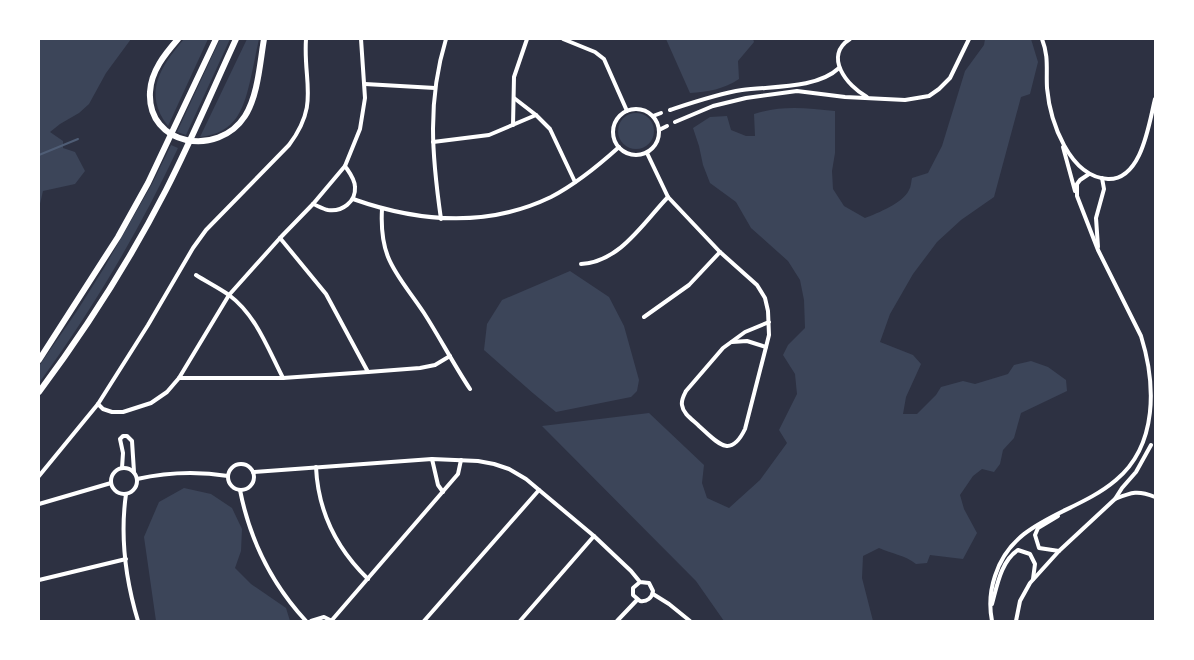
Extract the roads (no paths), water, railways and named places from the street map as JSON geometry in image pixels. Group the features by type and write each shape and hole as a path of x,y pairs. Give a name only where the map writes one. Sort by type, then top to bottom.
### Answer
{"highway":[{"path":"178,39 158,64 152,78 150,91 153,112 160,124 168,132 187,141 209,141 230,132 244,117 251,102 264,39"},
{"path":"39,360 118,237 148,183 216,39"},
{"path":"39,392 111,286 148,223 170,181 236,39"}],"street":[{"path":"39,476 98,404 148,325 193,248 206,230 289,145 300,130 307,111 309,92 306,39"},
{"path":"98,404 103,409 112,412 123,412 151,403 167,392 180,378 229,296 345,166 360,129 365,98 366,84 361,39"},
{"path":"441,219 433,142 435,88 446,39"},
{"path":"513,125 514,77 527,39"},
{"path":"563,39 595,52 604,59 627,111"},
{"path":"848,39 840,47 838,55 839,68 849,84 858,92 870,98"},
{"path":"675,122 713,106 746,98 797,92 905,100 929,96 950,78 969,39"},
{"path":"992,621 990,609 993,582 1003,557 1018,538 1033,527 1109,486 1126,470 1140,449 1150,417 1151,396 1146,350 1141,336 1098,250 1077,196 1047,89 1047,55 1042,39"},
{"path":"670,110 742,90 814,81 826,77 839,68"},
{"path":"366,84 435,88"},
{"path":"514,98 536,114 550,129 575,182"},
{"path":"1062,142 1074,160 1089,174 1114,179 1121,176 1136,164 1141,153 1155,99"},
{"path":"638,109 644,110 653,116 659,130 657,143 647,153 632,155 619,147 614,138 614,127 619,117 627,111 638,109"},
{"path":"653,116 661,113"},
{"path":"433,142 489,135 536,114"},
{"path":"659,130 667,126"},
{"path":"353,199 411,216 441,219 483,217 529,207 552,196 575,182 619,147"},
{"path":"647,153 668,198 720,252 757,286 765,298 769,322 766,347 745,429 739,441 730,446 719,445 685,413 682,405 683,397 686,390 722,348 745,332 769,322"},
{"path":"313,204 328,210 338,209 347,205 353,199 355,188 352,177 345,166"},
{"path":"1077,196 1077,184 1089,174"},
{"path":"1098,250 1096,218 1104,189 1102,178"},
{"path":"580,264 593,263 608,256 624,244 668,198"},
{"path":"382,209 381,229 384,245 393,270 424,313 470,390"},
{"path":"280,238 326,294 368,372"},
{"path":"644,317 689,284 720,252"},
{"path":"196,275 229,296 249,315 283,378"},
{"path":"730,342 746,341 766,347"},
{"path":"180,378 283,378 420,368 435,364 450,356"},
{"path":"122,468 123,453 120,439 122,436 127,436 132,441 134,472 137,479 135,489 126,494 116,492 111,484 113,473 122,468 134,472"},
{"path":"1016,621 1020,601 1033,579 1059,551 1115,499 1136,472 1151,445"},
{"path":"432,459 438,485 442,492"},
{"path":"254,472 432,459 478,461 502,466 521,476 594,536 640,582"},
{"path":"311,621 319,618 332,621 458,474 461,460"},
{"path":"239,464 249,466 254,472 252,485 247,489 240,490 231,486 228,476 230,469 239,464"},
{"path":"316,466 320,499 331,530 347,556 368,578"},
{"path":"137,479 180,473 228,476"},
{"path":"39,504 111,484"},
{"path":"240,490 250,529 265,566 282,593 306,621"},
{"path":"424,621 539,490"},
{"path":"1115,499 1139,492 1155,497"},
{"path":"126,494 124,534 126,559 130,592 138,621"},
{"path":"1059,551 1039,548 1035,535 1038,528 1074,505"},
{"path":"520,621 594,536"},
{"path":"990,609 1000,576 1011,555 1018,550 1030,554 1035,564 1033,579"},
{"path":"39,580 126,559"},
{"path":"653,594 646,601 637,600 633,595 633,588 640,582 646,582 651,585 653,594 690,621"},
{"path":"617,621 637,600"}],"waterway":[{"path":"39,155 78,139"}]}
